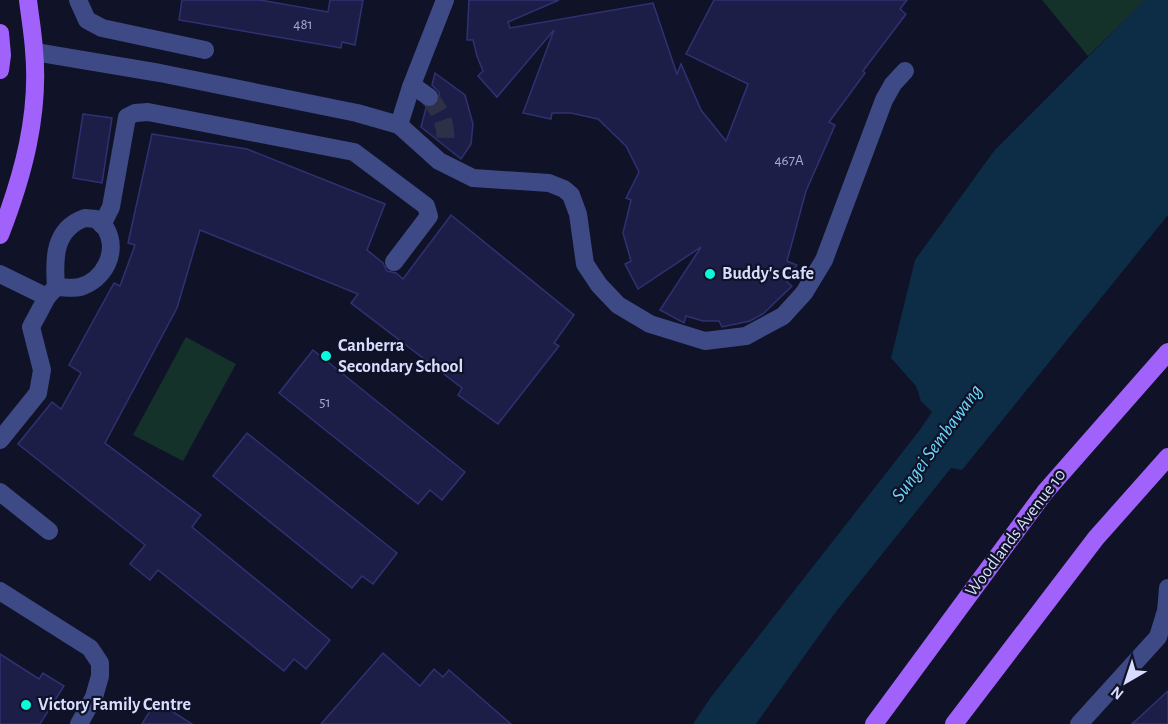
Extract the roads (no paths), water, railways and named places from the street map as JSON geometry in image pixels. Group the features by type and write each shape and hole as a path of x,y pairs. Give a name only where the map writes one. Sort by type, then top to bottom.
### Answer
{"main road":[{"path":"0,235 26,156 34,102 35,52 28,0"},
{"path":"0,33 2,55 0,70"},
{"name":"Woodlands Avenue 10","path":"874,724 1044,492 1168,352"},
{"path":"954,724 1096,538 1168,457"}],"lane":[{"path":"78,0 87,20 102,28 205,50"},
{"path":"399,125 411,87 445,0"},
{"path":"35,52 160,73 357,113 399,125 473,177 549,183 564,189 571,195 578,214 585,264 599,285 618,305 650,324 705,341 746,336 783,316 804,293 824,260 884,100 893,84 905,71"},
{"path":"411,87 412,85 429,98"},
{"path":"102,225 107,220 111,207 127,117 135,113 148,112 354,152 426,206 429,216 394,262"},
{"path":"0,274 52,292 78,288 93,282 105,268 110,256 110,243 106,229 96,219 76,221 58,243 54,259 52,292 31,327 42,370 38,393 0,440"},
{"path":"0,492 49,531"},
{"path":"1079,724 1158,637 1166,611 1168,588"},
{"path":"0,591 90,648 100,663 100,676 94,697 79,724"}],"water":[{"name":"Sungei Sembawang","path":"1145,0 1168,0 1168,215 962,470 951,468 835,613 756,724 693,724 711,697 932,412 921,401 916,386 891,358 915,260 994,151"}],"tunnel":[{"path":"429,97 443,120 445,146"}],"place":[{"name":"Buddy's Cafe","path":"710,274"},
{"name":"Canberra Secondary School","path":"326,356"},
{"name":"Victory Family Centre","path":"26,705"}]}
